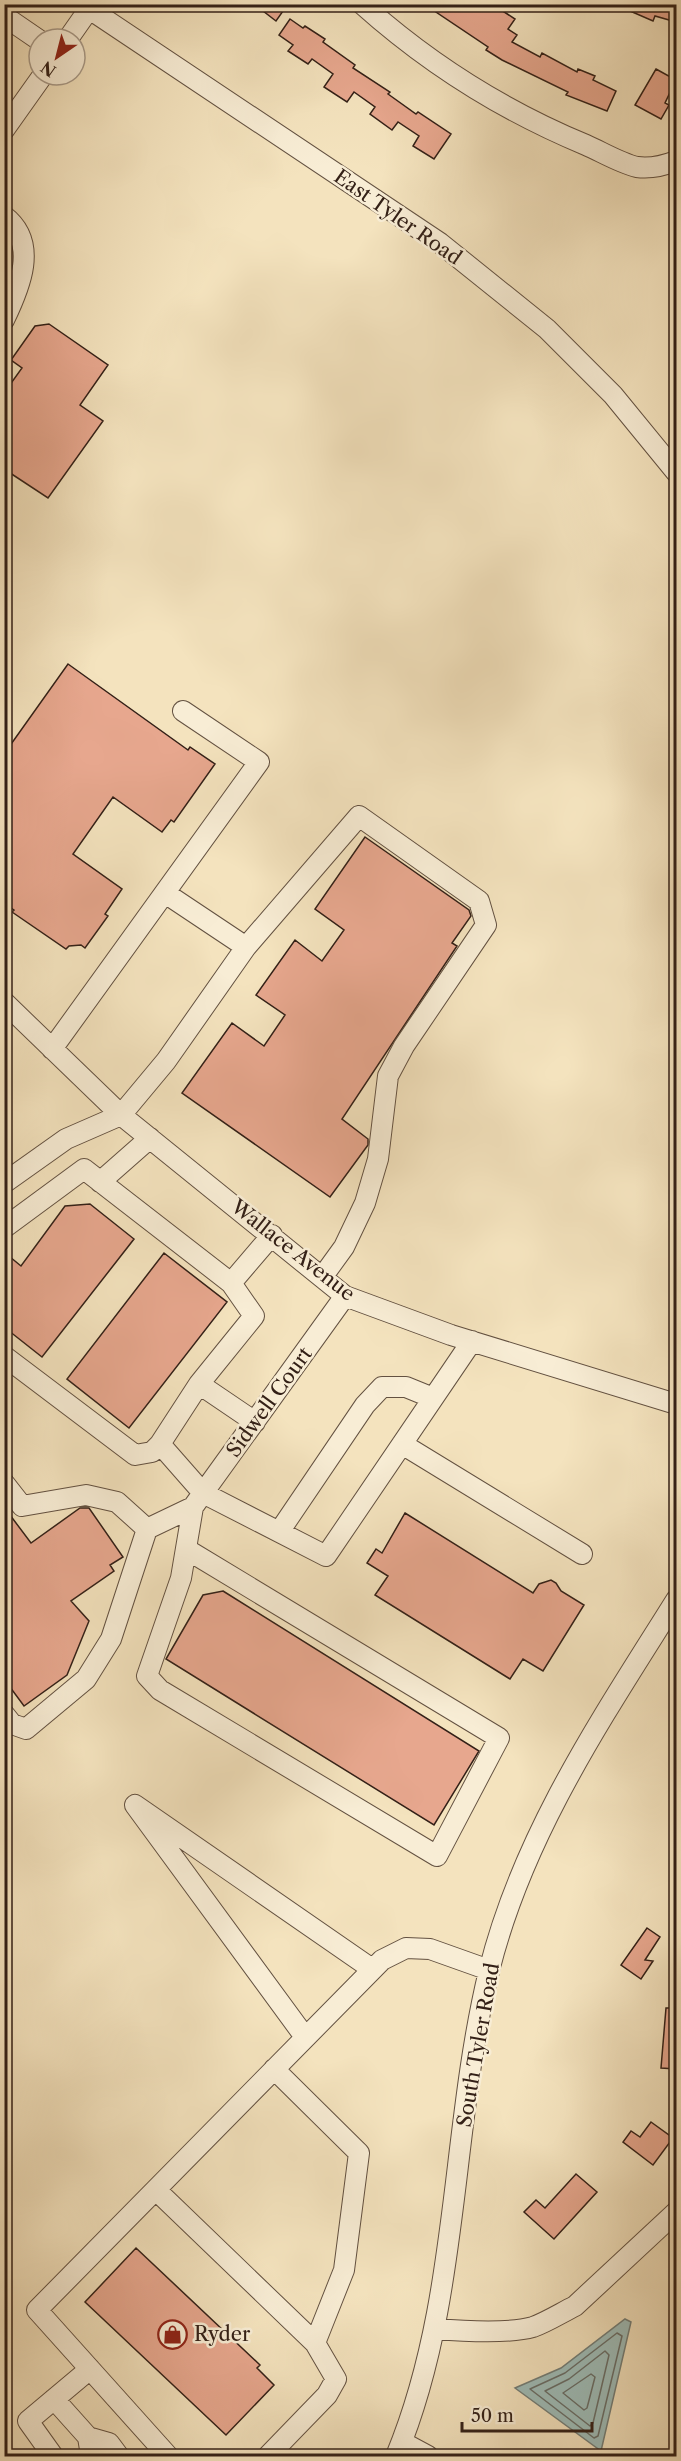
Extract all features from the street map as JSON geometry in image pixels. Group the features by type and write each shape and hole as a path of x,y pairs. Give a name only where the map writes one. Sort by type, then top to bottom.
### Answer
{"street":[{"path":"362,4 397,35 473,88 545,128 636,166 659,167 676,160"},
{"path":"74,27 85,7"},
{"name":"East Tyler Road","path":"85,7 440,243 547,329 613,395 676,472"},
{"path":"4,16 27,32"},
{"path":"4,130 34,87"},
{"path":"4,216 14,224 24,242 21,281 4,320"},
{"path":"52,1049 259,762 183,711"},
{"path":"4,1184 66,1139 121,1115 166,1061 246,947 359,816 479,902 486,925 404,1046 388,1076 378,1159 365,1203 344,1247 323,1276"},
{"path":"165,893 246,947"},
{"name":"Wallace Avenue","path":"4,1002 121,1115 345,1296 391,1315 676,1404"},
{"path":"99,1182 150,1138"},
{"path":"4,1228 84,1169 231,1283 254,1316 199,1384 160,1444 152,1452 135,1455 4,1356"},
{"path":"231,1283 272,1235"},
{"name":"Sidwell Court","path":"198,1500 345,1296"},
{"path":"160,1444 198,1500 279,1532 326,1556 472,1341"},
{"path":"199,1384 255,1422"},
{"path":"279,1532 365,1405 382,1387 406,1387 433,1398"},
{"path":"402,1444 582,1554"},
{"path":"4,1483 22,1506 86,1495 117,1502 147,1529"},
{"path":"4,1714 12,1724 26,1729 86,1679 111,1640 147,1529 198,1500"},
{"path":"186,1549 499,1738 437,1856 160,1690 147,1676 181,1578 186,1549 198,1500"},
{"name":"South Tyler Road","path":"399,2449 422,2382 435,2329 448,2253 472,2061 489,1970 528,1855 554,1801 584,1746 676,1600"},
{"path":"305,2037 135,1805 372,1969"},
{"path":"168,2457 38,2310 382,1960 406,1948 430,1949 489,1970"},
{"path":"274,2069 359,2153 344,2270 315,2343"},
{"path":"156,2190 315,2343 336,2379 327,2394 268,2457"},
{"path":"435,2329 470,2332 532,2327 575,2306 676,2214"},
{"path":"53,2457 28,2421 90,2369"},
{"path":"54,2399 88,2437 109,2443 118,2455"},
{"path":"88,2437 91,2457"},
{"path":"399,2449 428,2457"}],"water":[{"path":"625,2319 631,2322 601,2451 515,2388 561,2368"}],"building":[{"path":"254,4 288,4 276,21"},
{"path":"424,4 492,4 515,19 508,29 517,35 512,42 540,57 542,53 577,72 578,69 595,76 593,80 616,91 607,111 566,95 568,92 502,60 486,50 488,47"},
{"path":"614,4 676,4 676,22 655,16 653,21"},
{"path":"290,19 325,39 323,42 355,65 353,68 390,92 388,94 416,114 418,112 451,134 434,159 413,146 419,136 398,122 392,130 370,114 375,107 354,92 347,102 324,87 333,74 312,59 308,64 288,51 293,45 279,35"},
{"path":"656,69 676,80 665,103 669,105 661,119 635,105"},
{"path":"49,324 108,365 80,405 103,421 48,498 4,469 4,393 22,368 11,360 35,326"},
{"path":"68,664 188,750 190,747 215,764 174,822 171,820 162,832 113,797 73,854 122,889 105,914 108,916 85,948 81,945 69,946 66,949 12,912 14,910 4,903 4,754"},
{"path":"365,837 469,910 471,916 452,943 457,946 342,1119 368,1139 368,1145 330,1197 182,1093 232,1023 264,1046 285,1015 256,995 295,940 322,961 344,930 315,909"},
{"path":"90,1204 134,1239 42,1357 4,1327 4,1252 21,1266 65,1206"},
{"path":"164,1253 227,1302 129,1428 67,1379"},
{"path":"4,1507 31,1543 80,1508 89,1508 123,1557 110,1565 114,1571 71,1601 89,1621 67,1675 24,1706 4,1679"},
{"path":"405,1513 533,1593 539,1584 551,1580 561,1591 584,1605 543,1671 523,1659 510,1679 375,1595 388,1576 367,1563 376,1549 382,1553"},
{"path":"223,1591 479,1751 434,1825 166,1659 203,1595"},
{"path":"647,1928 660,1937 645,1960 653,1961 641,1979 621,1965"},
{"path":"666,2008 676,2008 676,2069 661,2068"},
{"path":"651,2122 673,2138 653,2165 623,2142 631,2131 640,2137"},
{"path":"576,2174 597,2192 554,2239 524,2212 536,2200 545,2208"},
{"name":"Ryder","path":"136,2248 260,2365 257,2368 274,2385 226,2435 85,2302"}],"place":[{"name":"Ryder","path":"173,2334"}]}
